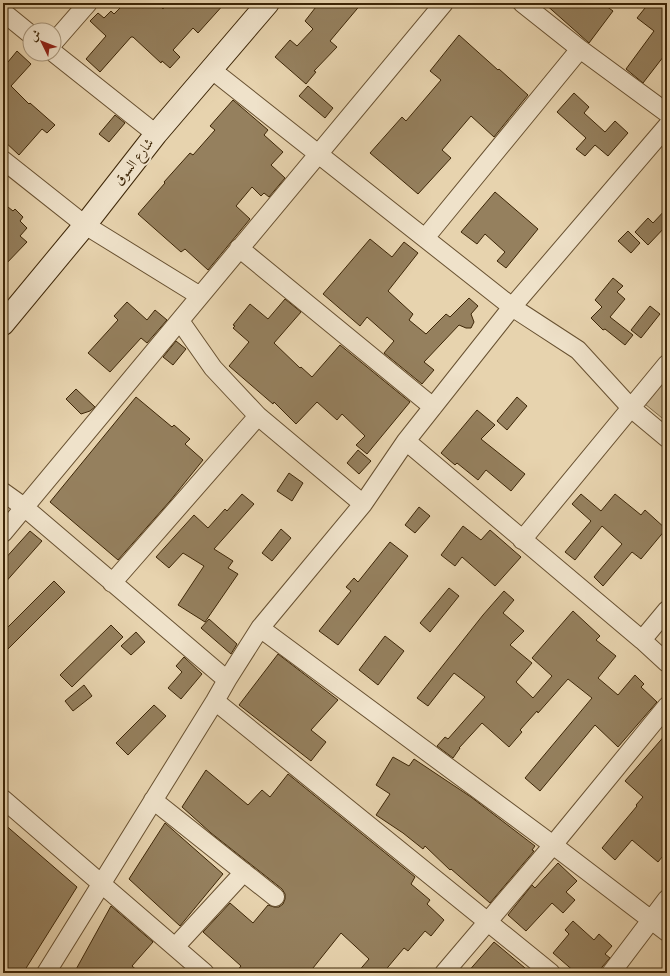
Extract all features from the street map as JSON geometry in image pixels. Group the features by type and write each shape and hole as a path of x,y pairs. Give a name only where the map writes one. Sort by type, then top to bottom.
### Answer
{"street":[{"path":"62,33 88,3"},
{"name":"شارع السوق","path":"3,324 85,225 156,134 268,3"},
{"path":"3,533 444,3"},
{"path":"522,3 580,49 667,113"},
{"path":"3,12 22,27"},
{"path":"425,238 580,49"},
{"path":"62,59 156,134"},
{"path":"212,70 512,307 578,350 631,408 667,438"},
{"path":"46,973 260,628 363,504 406,441 512,307 667,126"},
{"path":"3,160 85,225 200,296"},
{"path":"240,248 433,407"},
{"path":"180,321 212,368 258,416 363,504"},
{"path":"522,540 667,364"},
{"path":"112,582 258,416"},
{"path":"406,441 642,640 667,663"},
{"path":"3,492 24,507 227,680"},
{"path":"642,640 667,610"},
{"path":"260,628 554,845 667,932"},
{"path":"215,701 550,973"},
{"path":"444,973 554,845 667,706"},
{"path":"3,799 205,973"},
{"path":"153,800 275,897"},
{"path":"175,947 244,872"},
{"path":"611,973 667,898"}],"shaded area":[{"path":"667,369 667,422 640,400"}],"building":[{"path":"125,3 157,3 163,9 168,3 225,3 198,33 193,28 173,50 180,57 170,68 162,61 161,63 133,37 131,37 100,72 86,59 106,36 90,21 98,13 104,18 111,11 114,14"},
{"path":"319,3 362,3 330,41 337,47 314,71 316,72 306,84 275,57 290,40 297,46 313,29 305,21"},
{"path":"544,3 602,3 613,11 589,43"},
{"path":"649,3 667,3 667,52 643,83 626,69 654,31 637,18"},
{"path":"459,35 528,95 494,137 471,116 442,150 451,158 418,194 370,153 402,117 406,121 441,80 430,71"},
{"path":"17,51 22,56 22,62 29,62 31,64 11,86 29,104 30,103 55,125 47,133 42,129 19,155 3,140 3,68"},
{"path":"308,86 333,108 325,118 299,96"},
{"path":"574,93 589,107 584,113 605,132 615,121 628,133 608,156 595,145 585,156 576,149 586,138 557,112"},
{"path":"233,100 268,130 264,135 283,152 271,165 285,178 269,197 264,193 261,196 252,187 236,206 250,219 208,270 185,249 181,252 138,214 190,153 193,155 215,130 210,126"},
{"path":"115,115 125,123 109,142 99,134"},
{"path":"495,192 538,229 506,268 497,261 505,252 485,234 477,244 461,232"},
{"path":"3,203 13,211 15,209 23,217 20,221 27,228 20,236 27,242 3,267"},
{"path":"667,208 667,225 648,245 635,232 648,218 653,223"},
{"path":"628,231 640,243 631,253 618,241"},
{"path":"370,239 392,257 404,242 418,253 388,291 413,314 409,320 426,334 446,314 450,317 469,298 478,306 471,314 474,322 471,328 466,328 459,325 424,362 434,370 422,384 384,353 394,341 367,317 360,326 323,294"},
{"path":"613,278 623,286 617,292 625,299 610,317 633,335 625,345 605,329 603,330 591,318 602,307 595,300"},
{"path":"285,299 301,312 274,343 300,368 301,367 312,377 340,345 410,402 367,454 356,445 365,436 342,414 337,420 317,402 296,424 274,402 273,404 229,366 249,342 233,328 235,326 233,325 250,304 268,319"},
{"path":"127,302 147,320 155,310 167,320 147,343 141,338 110,372 88,353 118,320 114,316"},
{"path":"650,306 660,314 641,338 631,330"},
{"path":"176,341 186,349 173,365 163,357"},
{"path":"76,389 95,407 90,411 81,414 66,399"},
{"path":"136,397 172,427 174,425 190,439 185,444 203,460 170,501 118,560 50,502"},
{"path":"517,397 527,406 507,430 497,421"},
{"path":"477,410 495,425 481,439 525,474 511,491 486,470 478,480 457,463 455,465 441,453"},
{"path":"358,450 371,461 359,474 347,463"},
{"path":"289,473 303,483 292,501 277,491"},
{"path":"242,494 254,504 214,549 233,561 228,568 238,574 205,622 178,605 204,566 183,553 169,568 156,557 194,515 208,528 225,509 227,511"},
{"path":"581,494 601,511 615,494 641,515 645,510 666,529 641,559 632,552 603,586 594,577 622,544 602,526 575,560 565,552 591,521 572,504"},
{"path":"419,507 430,516 415,533 405,525"},
{"path":"463,526 481,540 490,530 521,557 495,586 462,557 455,566 441,555"},
{"path":"281,529 291,538 272,561 262,553"},
{"path":"30,531 42,541 3,585 3,561"},
{"path":"390,542 408,556 338,645 319,631 351,591 346,587 354,578 358,582"},
{"path":"54,581 65,592 3,654 3,632"},
{"path":"449,588 459,596 430,632 420,623"},
{"path":"504,591 514,600 503,613 524,631 510,645 532,663 516,682 533,698 552,676 532,658 573,611 600,636 596,640 616,656 598,678 618,695 635,675 644,684 641,687 657,702 618,747 595,725 540,791 525,778 592,698 568,679 538,713 537,711 520,730 522,732 509,747 482,723 459,748 453,758 437,746 445,737 448,739 485,697 454,673 428,706 417,698"},
{"path":"209,619 237,644 231,654 201,628"},
{"path":"111,625 123,637 72,687 60,675"},
{"path":"136,632 145,642 131,655 121,646"},
{"path":"385,636 404,651 378,685 359,670"},
{"path":"278,654 338,700 311,730 326,742 311,761 239,705"},
{"path":"184,657 202,674 181,699 168,688 182,672 176,666"},
{"path":"84,685 92,696 73,711 65,701"},
{"path":"154,705 166,716 128,755 116,743"},
{"path":"667,733 667,851 658,862 632,840 615,860 602,848 643,797 625,781"},
{"path":"393,757 409,766 414,759 471,797 535,846 532,850 534,851 490,903 451,869 450,870 425,846 423,849 403,833 376,815 390,794 376,785"},
{"path":"206,770 248,805 262,790 270,797 288,774 415,877 411,884 430,900 427,904 444,920 431,936 425,931 408,951 404,948 383,973 357,973 369,959 341,933 309,973 235,973 241,966 203,932 230,903 253,923 268,905 279,907 283,904 285,894 282,889 211,833 182,807"},
{"path":"3,823 77,887 23,973 3,973"},
{"path":"165,823 223,874 180,926 129,879"},
{"path":"558,863 577,881 566,892 575,900 563,913 552,903 526,931 508,915 532,885 535,888"},
{"path":"111,906 153,942 132,966 140,973 74,973"},
{"path":"573,921 594,940 599,934 612,946 605,954 610,958 602,967 601,973 576,973 553,953 569,934 565,930"},
{"path":"494,942 531,973 467,973"}]}
